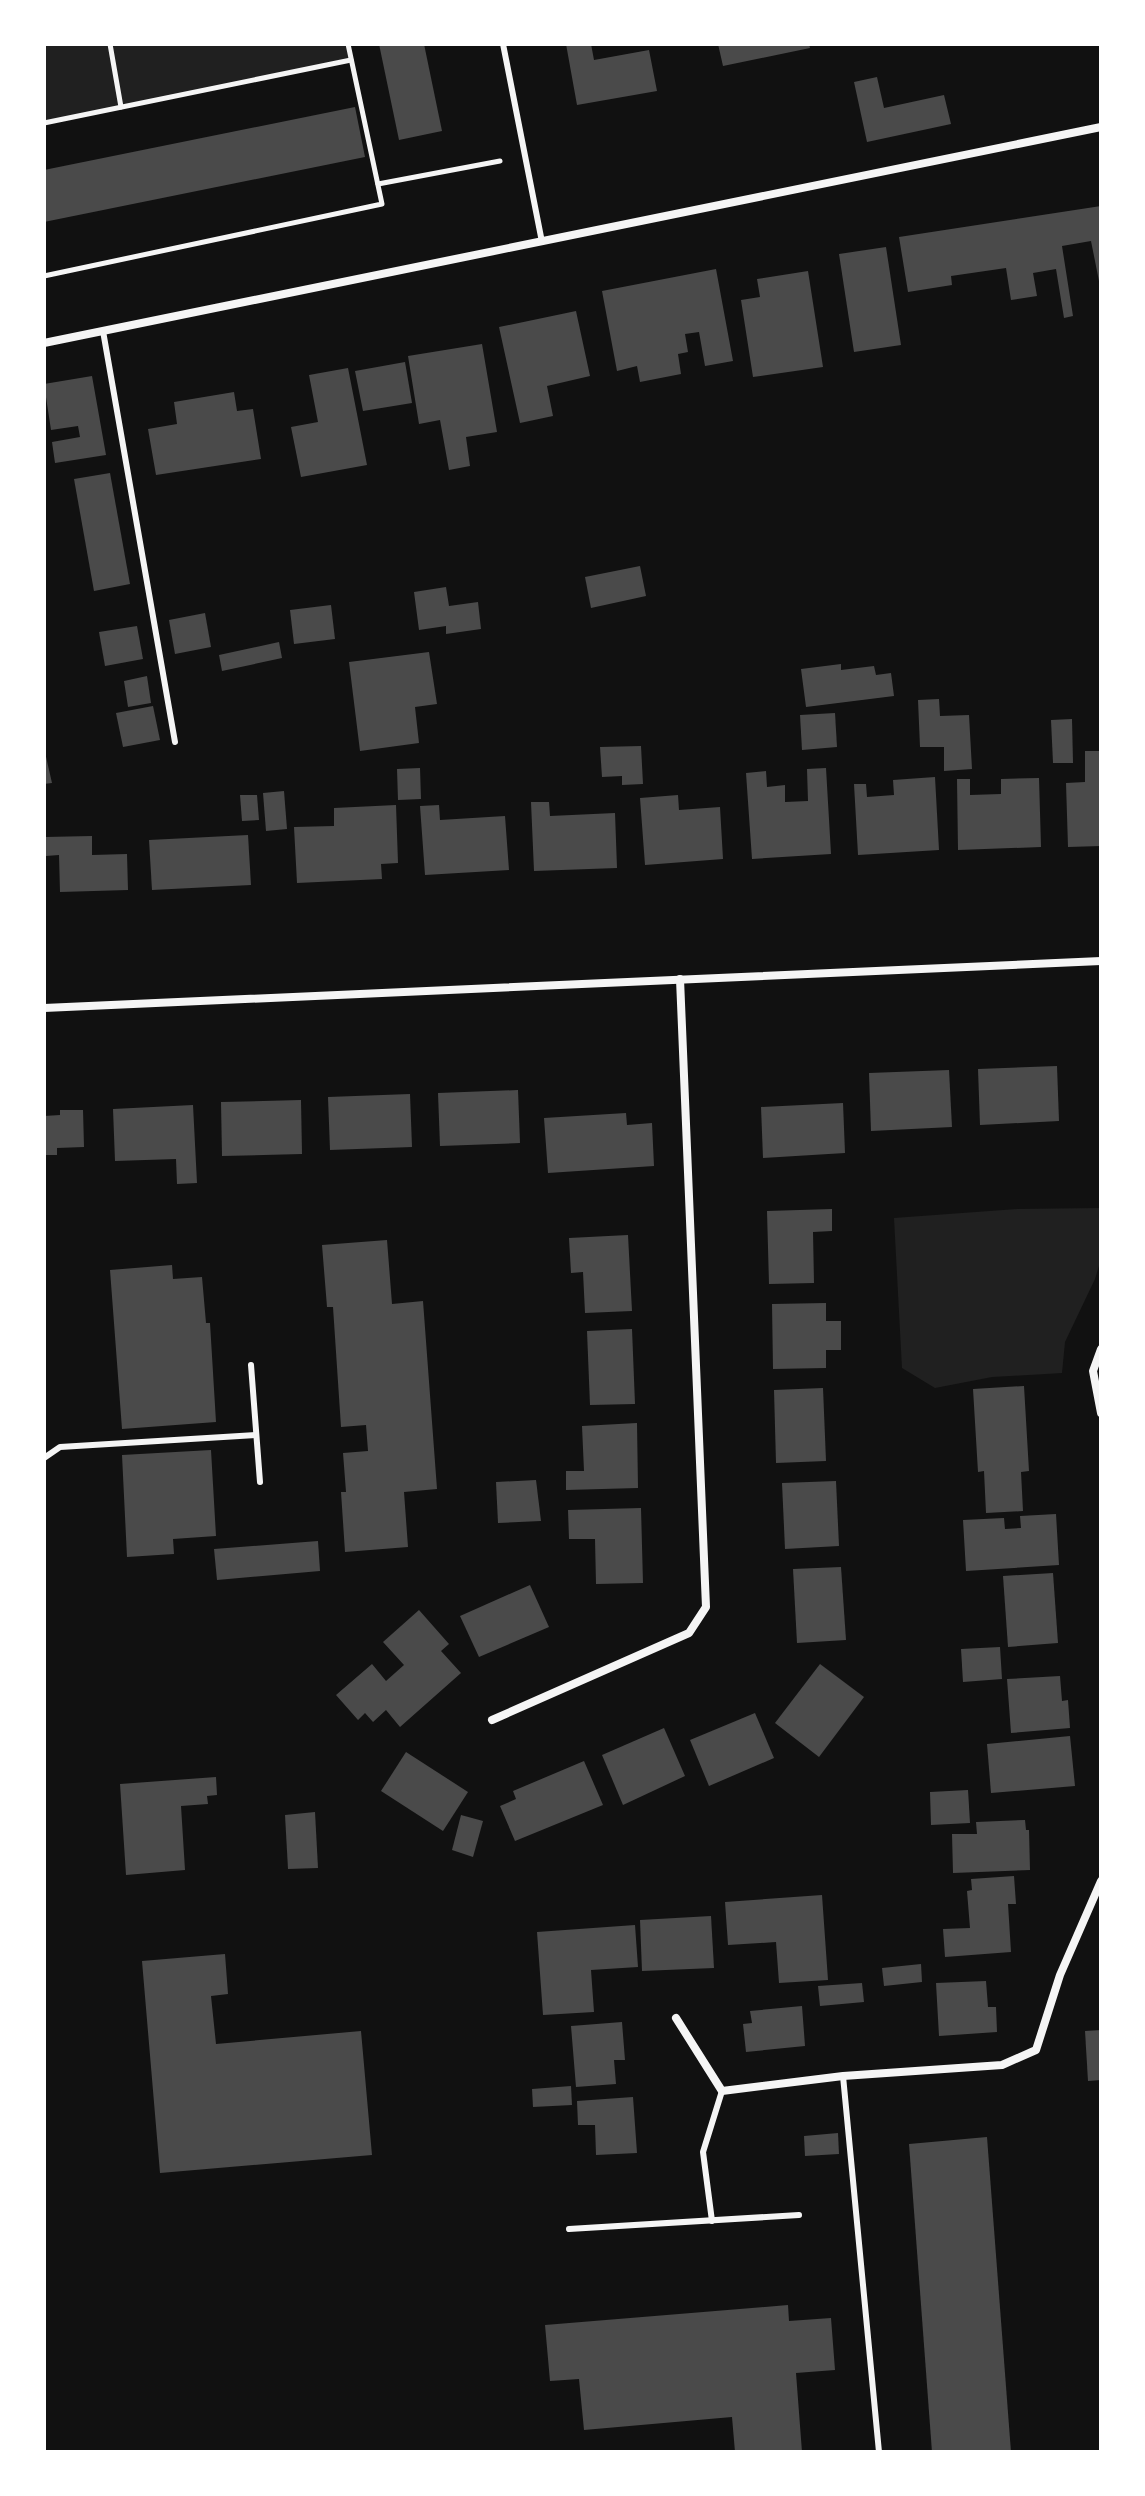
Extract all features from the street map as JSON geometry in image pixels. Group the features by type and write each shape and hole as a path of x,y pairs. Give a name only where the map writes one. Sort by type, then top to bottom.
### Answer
{"street":[{"path":"44,343 1101,127"},
{"path":"44,1008 1101,961"},
{"path":"492,1720 689,1633 706,1607 680,979"},
{"path":"1101,1349 1093,1371 1101,1413"},
{"path":"676,2018 722,2091 843,2076 1002,2065 1036,2050 1060,1975 1101,1881"}],"lane":[{"path":"503,44 542,242"},
{"path":"103,331 175,742"},
{"path":"251,1365 260,1482"},
{"path":"44,1458 60,1447 256,1435"},
{"path":"843,2076 879,2452"},
{"path":"712,2221 703,2152 722,2091"},
{"path":"569,2229 799,2215"}],"path":[{"path":"110,44 121,107"},
{"path":"44,276 382,204 348,44"},
{"path":"44,123 351,60"},
{"path":"378,184 525,156"}],"shaded area":[{"path":"44,44 348,44 351,60 44,123"},
{"path":"1101,1208 1101,1259 1095,1279 1065,1342 1062,1373 992,1377 935,1388 902,1368 894,1218 1017,1209"}],"building":[{"path":"379,44 424,44 442,131 399,140"},
{"path":"566,44 591,44 594,60 649,50 657,91 577,105"},
{"path":"718,44 809,44 810,48 723,66"},
{"path":"877,77 884,108 944,95 951,124 867,142 854,82"},
{"path":"355,107 365,157 44,222 44,170"},
{"path":"1101,206 1101,291 1091,241 1062,246 1073,316 1064,318 1056,269 1033,273 1037,296 1011,300 1006,268 951,276 952,285 908,292 899,237"},
{"path":"886,247 901,345 854,352 839,254"},
{"path":"716,269 733,361 705,366 699,332 685,334 688,352 678,354 681,374 640,382 637,366 617,371 602,291"},
{"path":"808,271 823,367 753,377 741,300 760,297 757,279"},
{"path":"576,311 590,376 547,386 553,416 520,423 499,327"},
{"path":"482,344 497,432 466,437 470,466 449,470 440,420 419,424 408,356"},
{"path":"405,362 412,403 363,411 355,371"},
{"path":"348,368 367,465 301,477 291,427 318,422 309,375"},
{"path":"92,376 106,455 55,463 52,442 80,437 78,426 51,430 44,384"},
{"path":"234,392 237,411 253,409 261,459 156,475 148,429 177,424 174,402"},
{"path":"110,473 130,584 94,591 74,479"},
{"path":"640,566 646,596 591,608 585,577"},
{"path":"446,587 449,606 478,602 481,629 446,634 446,626 419,630 414,592"},
{"path":"331,605 335,639 294,644 290,610"},
{"path":"205,613 211,647 175,654 169,620"},
{"path":"137,626 143,659 105,666 99,632"},
{"path":"279,642 282,658 222,671 219,655"},
{"path":"429,652 437,704 415,707 419,743 360,751 349,662"},
{"path":"841,664 841,670 874,666 876,675 891,673 894,696 806,707 801,669"},
{"path":"147,676 151,703 128,707 124,681"},
{"path":"939,699 940,716 969,715 972,769 944,771 944,747 920,747 918,700"},
{"path":"153,706 160,740 123,747 116,713"},
{"path":"835,713 837,747 802,750 800,715"},
{"path":"1072,719 1073,763 1053,763 1051,720"},
{"path":"641,746 643,784 622,785 622,776 602,777 600,747"},
{"path":"44,748 52,783 44,784"},
{"path":"1085,751 1101,751 1101,846 1068,847 1066,783 1085,782"},
{"path":"420,768 421,799 398,800 397,769"},
{"path":"826,768 831,854 752,859 746,773 766,771 767,787 785,785 785,802 808,801 807,769"},
{"path":"935,777 939,850 858,855 854,784 866,784 867,797 894,795 893,780"},
{"path":"1039,778 1041,847 958,850 957,779 970,779 970,795 1001,794 1001,779"},
{"path":"284,791 287,829 266,831 263,793"},
{"path":"240,795 257,795 259,820 242,821"},
{"path":"678,795 679,810 720,807 723,859 645,865 640,798"},
{"path":"531,802 549,802 550,816 615,813 617,868 534,871"},
{"path":"396,805 398,863 381,864 382,879 297,883 294,827 334,826 334,808"},
{"path":"439,805 440,820 505,816 509,870 425,875 420,806"},
{"path":"248,835 251,885 152,890 149,840"},
{"path":"92,836 92,855 127,854 128,890 60,892 59,855 46,856 45,837"},
{"path":"1057,1066 1059,1121 980,1125 978,1069"},
{"path":"949,1070 952,1127 871,1131 869,1073"},
{"path":"518,1090 520,1143 440,1146 438,1093"},
{"path":"410,1094 412,1147 330,1150 328,1097"},
{"path":"301,1100 302,1154 222,1156 221,1102"},
{"path":"843,1103 845,1153 763,1158 761,1107"},
{"path":"193,1105 197,1183 177,1184 176,1159 115,1161 113,1109"},
{"path":"60,1110 83,1110 84,1147 57,1148 57,1155 44,1155 44,1116 60,1115"},
{"path":"626,1113 627,1125 652,1123 654,1166 548,1173 544,1118"},
{"path":"832,1209 832,1231 813,1232 814,1283 769,1284 767,1211"},
{"path":"628,1235 632,1311 585,1313 583,1272 571,1273 569,1238"},
{"path":"387,1240 392,1304 423,1301 437,1489 404,1492 408,1547 345,1552 341,1492 346,1492 343,1453 368,1451 366,1425 341,1427 333,1307 327,1307 322,1245"},
{"path":"172,1265 173,1279 202,1277 206,1323 210,1323 216,1422 122,1429 110,1270"},
{"path":"826,1303 826,1321 841,1321 841,1350 826,1350 826,1368 773,1369 772,1304"},
{"path":"632,1329 635,1404 590,1405 587,1331"},
{"path":"1024,1386 1029,1471 1021,1472 1023,1511 986,1513 984,1471 978,1472 973,1389"},
{"path":"823,1388 826,1461 776,1463 774,1390"},
{"path":"637,1423 638,1488 566,1490 566,1471 584,1471 582,1426"},
{"path":"211,1450 216,1536 173,1539 174,1554 127,1557 122,1455"},
{"path":"536,1480 541,1521 498,1523 496,1482"},
{"path":"836,1481 839,1546 785,1549 782,1483"},
{"path":"641,1508 643,1583 596,1584 595,1539 569,1539 568,1510"},
{"path":"1056,1514 1059,1565 966,1571 963,1520 1004,1518 1005,1529 1021,1528 1020,1516"},
{"path":"318,1541 320,1571 217,1580 214,1549"},
{"path":"841,1567 846,1640 797,1643 793,1569"},
{"path":"1053,1573 1058,1643 1008,1647 1003,1576"},
{"path":"530,1585 549,1627 479,1657 460,1616"},
{"path":"419,1610 449,1644 441,1651 461,1673 400,1727 386,1710 373,1722 365,1713 358,1720 336,1695 372,1664 386,1681 404,1665 383,1642"},
{"path":"1000,1647 1002,1679 963,1682 961,1649"},
{"path":"820,1664 864,1697 819,1757 775,1723"},
{"path":"1060,1676 1062,1701 1068,1700 1070,1728 1011,1733 1007,1679"},
{"path":"755,1713 774,1758 709,1786 690,1740"},
{"path":"664,1728 685,1776 623,1805 602,1755"},
{"path":"1070,1736 1075,1786 991,1793 987,1744"},
{"path":"406,1752 468,1792 443,1831 381,1791"},
{"path":"584,1761 603,1805 515,1841 500,1806 516,1799 513,1791"},
{"path":"216,1777 217,1795 207,1796 208,1804 181,1806 185,1870 126,1875 120,1784"},
{"path":"968,1790 970,1823 931,1825 930,1792"},
{"path":"315,1812 318,1868 288,1869 285,1815"},
{"path":"461,1815 483,1821 473,1857 452,1850"},
{"path":"1025,1820 1026,1830 1029,1830 1030,1870 953,1873 952,1834 977,1834 976,1822"},
{"path":"1014,1876 1016,1904 1008,1904 1011,1952 945,1957 943,1929 970,1928 967,1891 972,1890 971,1879"},
{"path":"822,1895 828,1980 779,1983 776,1942 728,1945 725,1902"},
{"path":"711,1916 714,1968 642,1971 640,1920"},
{"path":"635,1925 638,1967 591,1970 594,2012 543,2015 537,1932"},
{"path":"225,1954 228,1994 211,1996 216,2044 361,2031 372,2155 160,2173 142,1961"},
{"path":"921,1964 922,1982 884,1986 882,1968"},
{"path":"986,1981 988,2007 996,2007 997,2032 939,2036 936,1983"},
{"path":"862,1983 864,2002 820,2006 818,1986"},
{"path":"802,2006 805,2046 746,2052 743,2024 752,2023 750,2011"},
{"path":"622,2022 625,2060 614,2060 616,2084 576,2087 571,2026"},
{"path":"1101,2030 1101,2080 1088,2081 1085,2031"},
{"path":"571,2086 572,2105 533,2107 532,2089"},
{"path":"633,2097 637,2153 596,2155 595,2125 578,2125 577,2101"},
{"path":"838,2133 839,2154 805,2156 804,2136"},
{"path":"987,2137 1011,2452 932,2452 909,2144"},
{"path":"788,2305 789,2321 831,2318 835,2370 796,2373 802,2452 735,2452 732,2417 584,2430 579,2379 550,2381 545,2325"}]}
